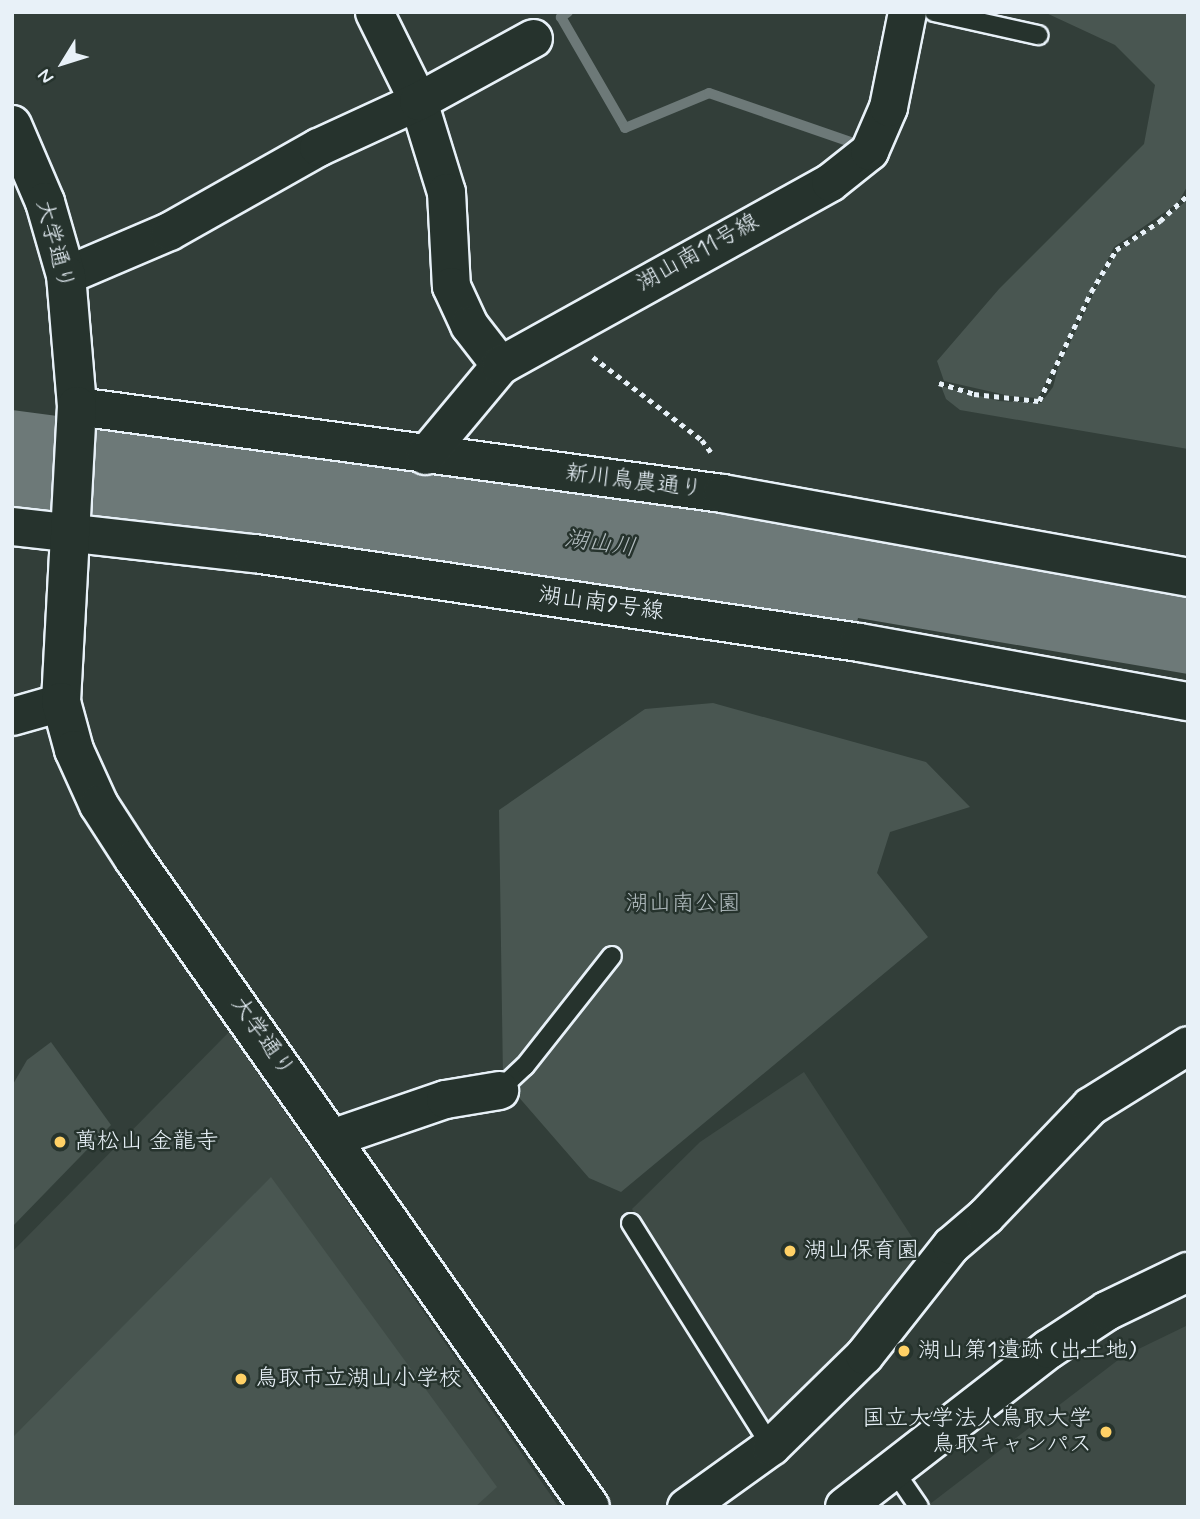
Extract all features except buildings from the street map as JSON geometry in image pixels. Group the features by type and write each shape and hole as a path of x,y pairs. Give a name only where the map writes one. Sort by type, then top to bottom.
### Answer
{"street":[{"path":"374,12 418,101 446,192 451,286 469,325 500,365"},
{"name":"湖山南11号線","path":"425,455 500,365 830,182 869,151 888,107 907,12"},
{"path":"66,275 169,231 318,148 418,101 533,38"},
{"name":"大学通り","path":"12,125 45,202 66,275 77,409 61,702 74,750 99,805 334,1137 590,1507"},
{"name":"新川鳥農通り","path":"77,409 722,493 1188,577"},
{"name":"湖山南9号線","path":"12,526 69,528 254,553 859,642 1188,701"},
{"path":"12,716 61,702"},
{"path":"686,1507 771,1446 864,1355 951,1245 985,1216 1090,1106 1188,1045"},
{"path":"334,1137 445,1099 499,1090"},
{"path":"845,1507 1049,1349 1107,1311 1188,1272"}],"lane":[{"path":"934,12 1038,35"},
{"path":"499,1090 525,1066 612,956"},
{"path":"631,1223 771,1446"},
{"path":"893,1469 919,1507"}],"path":[{"path":"939,383 974,394 1039,401 1110,258 1188,195"},
{"path":"559,331 702,440 717,462 722,493"}],"shaded area":[{"name":"鳥取市立湖山小学校","path":"229,1032 559,1507 12,1507 12,1252"},
{"name":"湖山保育園","path":"804,1072 927,1260 773,1433 632,1209 700,1142"},
{"name":"国立大学法人鳥取大学 鳥取キャンパス","path":"1188,1325 1188,1507 926,1507 1122,1357"}],"green space":[{"path":"1044,12 1188,12 1188,185 1178,203 1114,247 1038,398 1010,396 944,381 937,361 999,289 1144,144 1155,85 1115,45"},
{"path":"1188,200 1188,449 960,410 946,399 941,386 999,401 1041,403 1053,387 1058,368 1104,272 1119,250"},
{"name":"湖山南公園","path":"713,703 926,762 970,807 890,832 877,873 928,937 621,1192 589,1178 503,1079 499,810 645,709"},
{"name":"萬松山 金龍寺","path":"51,1042 111,1125 12,1227 12,1086 27,1060"},
{"path":"271,1177 497,1487 475,1507 12,1507 12,1438"}],"water":[{"name":"湖山川","path":"12,410 653,495 1188,590 1188,674 858,618 855,630 12,510"}],"waterway":[{"path":"568,12 561,17 625,128 709,93 859,145"}],"place":[{"name":"萬松山 金龍寺","path":"60,1142"},
{"name":"湖山保育園","path":"790,1251"},
{"name":"湖山第1遺跡 (出土地)","path":"904,1351"},
{"name":"鳥取市立湖山小学校","path":"241,1379"},
{"name":"国立大学法人鳥取大学 鳥取キャンパス","path":"1106,1432"}]}
